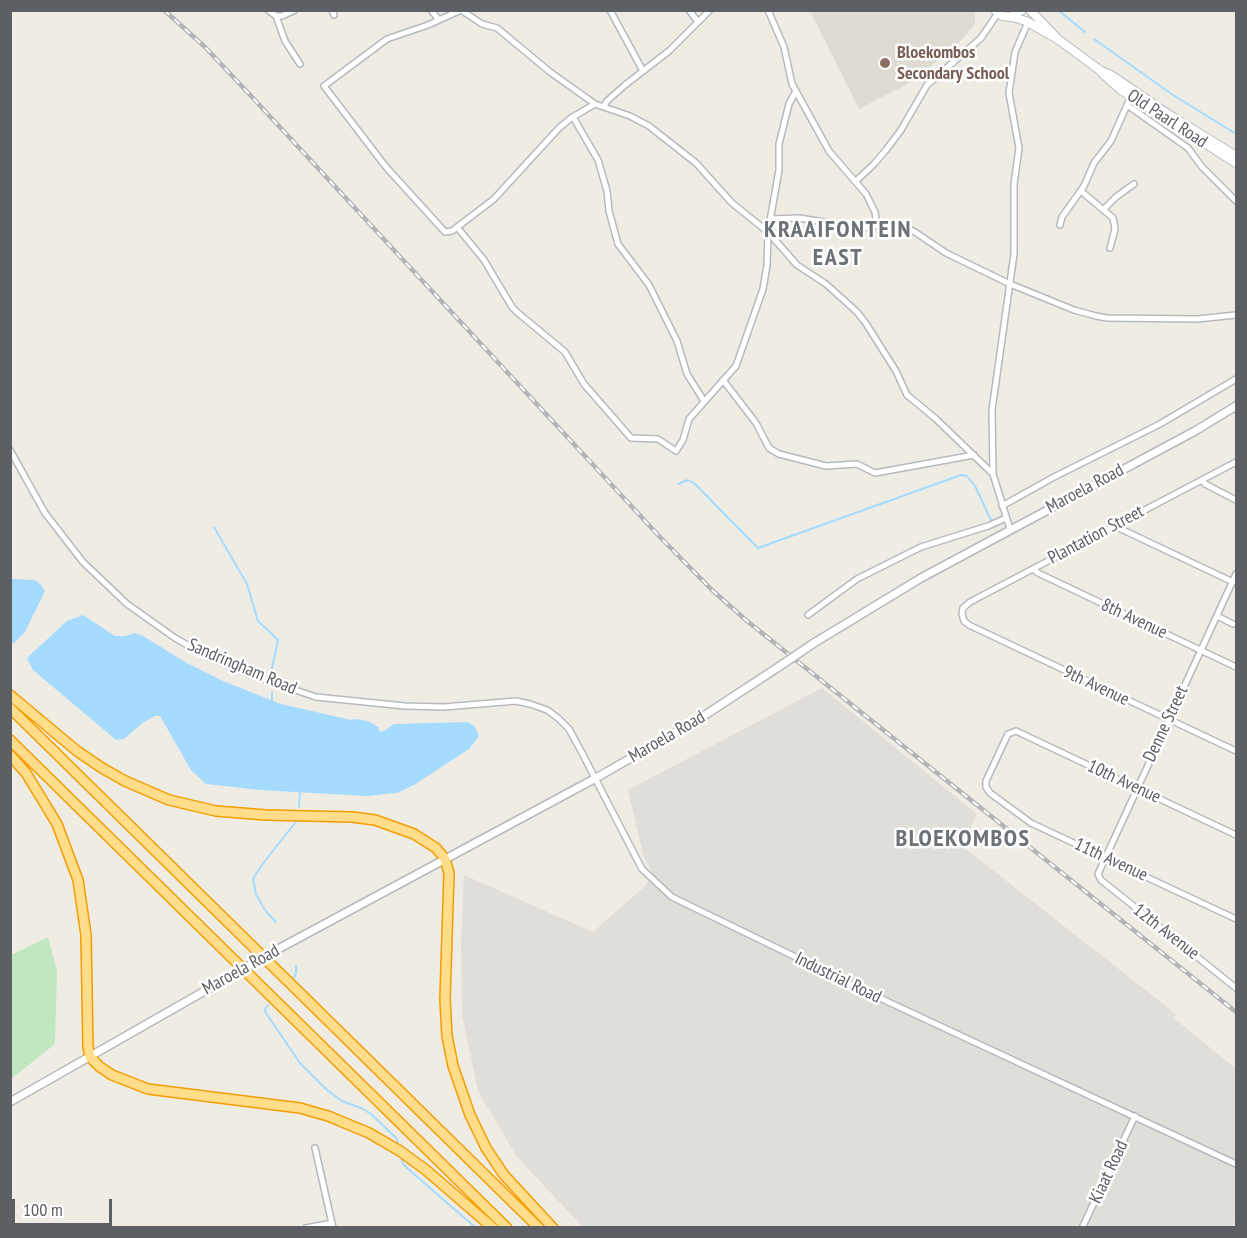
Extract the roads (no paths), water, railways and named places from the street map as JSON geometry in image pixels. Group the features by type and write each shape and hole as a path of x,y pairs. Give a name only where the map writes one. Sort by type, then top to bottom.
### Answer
{"highway":[{"path":"10,695 77,751 102,768 124,781 169,800 216,811 375,820 414,834 436,848 445,859 449,883 444,999 447,1036 453,1066 470,1115 486,1148 504,1175 553,1227"},
{"path":"10,708 539,1227"},
{"path":"10,740 507,1227"},
{"path":"10,755 26,773 53,816 70,854 78,880 86,935 88,1047 90,1057 100,1068 148,1089 300,1108 328,1116 369,1133 400,1151 493,1227"}],"main road":[{"path":"1012,17 1022,10"},
{"name":"Old Paarl Road","path":"1030,10 1059,40"},
{"name":"Old Paarl Road","path":"996,12 1005,17 1028,22 1059,40 1101,71 1110,82 1236,163"},
{"name":"Old Paarl Road","path":"1101,71 1111,75 1236,156"}],"street":[{"path":"268,10 276,16 285,42 300,63"},
{"path":"276,16 282,16 295,10"},
{"path":"431,10 439,20"},
{"path":"595,104 573,117 547,140 506,188 449,232 441,229 386,167 324,86 387,39 461,10 482,24 497,28 550,72 595,104 630,116 649,126 696,163 732,203 768,232 797,265 826,284 857,312 896,371 907,395 935,418 993,474"},
{"path":"610,10 642,71"},
{"path":"689,10 698,22"},
{"path":"604,106 642,71 669,51 710,10"},
{"path":"768,10 784,47 789,73 796,91 829,151 856,181 872,204 877,226"},
{"path":"856,181 891,144 927,85 981,38 996,12"},
{"path":"1010,529 993,474 992,398 1014,254 1014,184 1019,148 1009,93 1015,52 1028,22"},
{"path":"457,227 484,260 512,307 565,352 584,384 631,438 658,439 676,451 683,440 689,419 739,359 763,289 767,265 768,232 779,170 779,144 789,104 796,91"},
{"path":"1060,225 1062,217 1082,191 1094,163 1117,129 1131,96"},
{"path":"1127,105 1188,148 1202,167 1236,201"},
{"path":"573,117 598,160 618,244 649,285 677,341 687,374 704,401"},
{"path":"1104,209 1134,184"},
{"path":"1082,191 1113,218 1110,248"},
{"path":"770,219 811,220 862,228 902,226 946,253 1010,284 1074,310 1107,318 1197,319 1236,315"},
{"path":"1002,506 1160,424 1236,379"},
{"path":"723,381 756,423 769,448 779,454 826,466 857,464 874,473 974,455"},
{"name":"Maroela Road","path":"10,1102 280,948 596,778 699,719 814,643 902,589 1195,431 1236,406"},
{"name":"Sandringham Road","path":"10,450 45,513 83,562 127,604 159,628 192,648 251,675 316,697 405,706 444,707 499,701 530,704 547,710 568,729 596,778"},
{"name":"Plantation Street","path":"962,614 967,603 1236,462"},
{"path":"1202,480 1204,484 1236,500"},
{"path":"808,615 857,579 921,548 1006,518"},
{"path":"1118,524 1121,529 1233,582"},
{"name":"8th Avenue","path":"1033,569 1236,667"},
{"name":"Denne Street","path":"1098,873 1236,574"},
{"name":"9th Avenue","path":"962,614 964,621 969,625 1236,751"},
{"path":"1217,616 1233,624"},
{"name":"10th Avenue","path":"990,794 986,781 1011,732 1016,731 1236,835"},
{"name":"Industrial Road","path":"596,778 638,863 657,885 672,897 882,999 1236,1164"},
{"name":"11th Avenue","path":"990,794 1031,823 1236,919"},
{"name":"12th Avenue","path":"1098,873 1101,880 1236,988"},
{"name":"Kiaat Road","path":"1082,1227 1135,1116"},
{"path":"306,1227 332,1225 315,1148"}],"water":[{"path":"11,579 35,580 45,591 25,632 11,644"},
{"path":"83,615 115,636 135,633 143,636 187,663 223,681 281,704 351,720 368,721 378,727 380,732 394,724 468,722 475,727 479,736 469,749 414,785 397,793 366,796 260,790 206,784 191,770 160,716 144,722 124,739 116,740 33,670 27,658 67,621"}],"waterway":[{"path":"1058,10 1085,32"},
{"path":"1094,39 1173,95 1236,134"},
{"path":"678,484 688,480 695,484 758,548 961,475 967,476 975,486 991,520"},
{"path":"214,527 247,584 258,621 278,640 271,673"},
{"path":"272,692 272,700"},
{"path":"299,807 300,791"},
{"path":"276,922 265,910 256,894 253,879 295,823"},
{"path":"294,978 296,966"},
{"path":"268,1005 265,1009 266,1013 300,1063 327,1090 342,1101 371,1114 397,1139 398,1144"},
{"path":"401,1157 407,1168 476,1228"}],"railway":[{"path":"164,10 205,47 660,537 712,590 747,621 1236,1012"}],"place":[{"name":"Bloekombos Secondary School","path":"885,63"}],"district":[{"name":"KRAAIFONTEIN EAST","path":"838,244"},
{"name":"BLOEKOMBOS","path":"963,839"}]}
